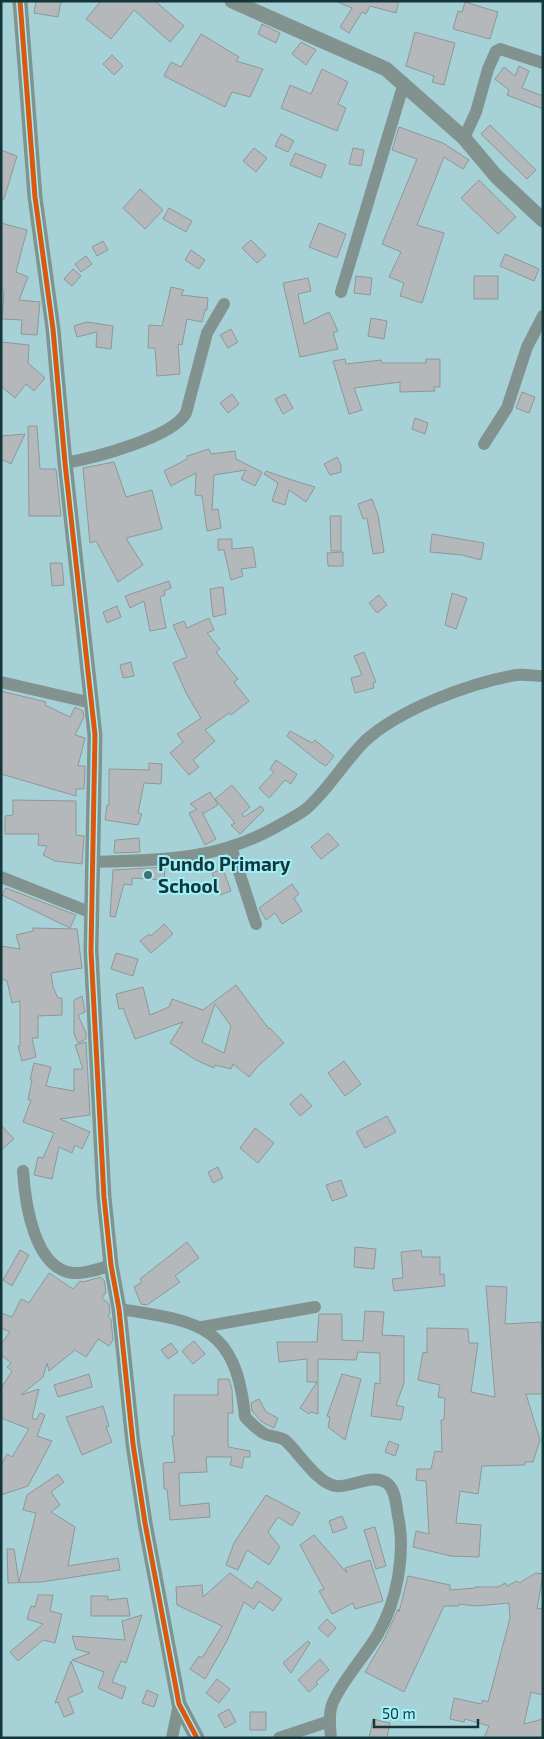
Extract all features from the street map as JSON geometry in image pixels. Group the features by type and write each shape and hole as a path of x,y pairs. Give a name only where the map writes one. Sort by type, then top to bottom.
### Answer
{"street":[{"path":"20,1 34,197 53,329 65,463 95,735 91,951 104,1197 143,1514 179,1704 197,1738"},
{"path":"232,1 386,69 464,138 496,176 543,220"},
{"path":"464,138 476,112 488,68 496,51 500,49 543,64"},
{"path":"341,292 404,83"},
{"path":"65,463 90,459 111,452 178,424 186,414 207,333 224,304"},
{"path":"484,444 507,408 527,346 543,316"},
{"path":"94,862 179,859 231,847 264,834 306,809 366,741 388,724 409,712 467,690 518,675 543,676"},
{"path":"1,682 92,703"},
{"path":"231,847 256,924"},
{"path":"1,877 92,913"},
{"path":"23,1171 24,1189 35,1235 45,1256 61,1270 73,1273 111,1265"},
{"path":"119,1308 160,1315 202,1327 316,1307"},
{"path":"202,1327 228,1351 243,1401 245,1417 256,1428 266,1435 284,1439 315,1474 330,1485 337,1486 371,1480 387,1483 393,1491 401,1541 391,1609 378,1634 333,1701 330,1721 332,1738"},
{"path":"172,1738 179,1704"},
{"path":"279,1738 330,1721"}],"building":[{"path":"36,1 61,1 58,17 34,13"},
{"path":"101,1 155,1 184,26 170,42 134,10 111,39 86,19"},
{"path":"335,1 399,1 396,13 370,6 366,14 362,12 349,33 340,27 352,8"},
{"path":"465,2 498,12 490,39 453,29 458,11 462,12"},
{"path":"262,24 280,33 276,43 258,34"},
{"path":"415,32 455,43 444,85 432,82 434,76 406,66"},
{"path":"201,34 239,57 236,61 263,69 250,97 232,92 225,107 164,76 171,62 181,67"},
{"path":"301,42 316,50 306,65 292,54"},
{"path":"112,55 123,66 114,75 103,64"},
{"path":"519,66 529,71 522,88 543,96 543,109 507,95 509,90 495,79 504,67 515,76"},
{"path":"322,69 348,82 338,104 346,108 337,131 281,108 290,85 311,94"},
{"path":"490,125 536,170 527,179 481,134"},
{"path":"399,127 443,143 469,160 463,169 444,157 417,225 444,233 422,303 400,296 404,283 389,277 401,252 382,244 417,159 392,150"},
{"path":"281,134 294,141 288,152 275,146"},
{"path":"254,148 267,158 256,172 243,161"},
{"path":"353,148 364,150 361,166 349,164"},
{"path":"1,150 17,156 4,199 1,199"},
{"path":"295,153 326,165 321,178 290,165"},
{"path":"479,180 516,217 498,234 461,198"},
{"path":"140,189 163,210 145,229 123,208"},
{"path":"169,208 192,221 186,232 163,219"},
{"path":"1,223 27,230 16,272 28,277 19,300 40,302 37,335 21,334 22,320 2,319 4,290 1,289"},
{"path":"319,223 346,234 337,258 309,247"},
{"path":"251,240 266,255 257,263 242,248"},
{"path":"103,241 108,250 97,256 92,247"},
{"path":"191,250 205,260 199,269 185,260"},
{"path":"505,254 539,269 534,281 500,266"},
{"path":"86,256 92,264 81,272 75,264"},
{"path":"73,269 81,276 72,286 64,279"},
{"path":"356,276 372,278 370,295 354,293"},
{"path":"474,276 498,276 498,299 474,299"},
{"path":"308,278 311,291 298,294 304,324 329,312 338,331 333,333 338,349 300,357 283,283"},
{"path":"171,287 184,290 181,295 208,298 207,310 205,310 202,322 187,319 182,345 178,344 180,374 157,376 155,348 148,348 149,325 162,326"},
{"path":"371,318 387,321 384,339 368,336"},
{"path":"87,322 113,326 111,349 96,347 97,332 77,337 74,326"},
{"path":"231,329 238,342 228,348 220,335"},
{"path":"1,342 29,345 28,363 45,378 34,391 26,384 15,398 1,386"},
{"path":"345,359 346,364 381,360 382,363 426,363 426,359 440,359 440,387 434,387 435,391 400,392 400,382 354,388 362,410 349,414 333,361"},
{"path":"522,392 535,397 529,413 516,408"},
{"path":"232,394 239,404 228,413 220,403"},
{"path":"285,394 293,408 283,414 275,399"},
{"path":"415,418 428,423 425,434 412,429"},
{"path":"28,426 37,426 40,469 56,469 61,516 29,516"},
{"path":"25,434 11,464 1,459 1,436"},
{"path":"209,449 211,454 235,451 236,459 262,472 255,486 241,479 246,470 214,475 212,510 218,509 221,528 207,531 202,496 195,495 196,473 171,486 164,471 187,459 187,456"},
{"path":"337,457 341,465 341,472 330,475 324,464"},
{"path":"114,462 126,497 152,490 162,529 126,538 143,565 118,582 96,541 90,543 83,468"},
{"path":"266,471 315,487 306,502 289,490 285,505 272,501 278,483 264,474"},
{"path":"372,499 378,515 384,552 373,554 367,518 363,519 358,504"},
{"path":"330,516 341,516 341,551 331,551"},
{"path":"432,534 484,543 481,560 462,555 430,552"},
{"path":"218,539 232,539 232,549 253,547 256,567 241,569 243,576 231,580 224,550 218,550"},
{"path":"343,552 343,566 328,566 327,553"},
{"path":"50,563 62,563 64,585 52,586"},
{"path":"169,581 171,588 164,591 165,595 160,597 166,628 150,631 144,601 130,608 125,596"},
{"path":"223,587 226,614 213,617 210,589"},
{"path":"452,593 467,598 456,629 445,625"},
{"path":"379,595 387,605 377,613 369,603"},
{"path":"117,606 121,617 107,623 103,612"},
{"path":"209,618 214,630 207,633 220,649 216,652 238,679 234,682 249,701 231,715 229,713 205,730 215,741 193,760 199,767 189,775 170,753 183,742 177,734 201,718 186,693 173,663 187,657 173,625 184,621 187,628"},
{"path":"364,652 376,682 373,683 374,688 355,693 351,678 362,675 354,656"},
{"path":"131,662 134,676 123,678 120,665"},
{"path":"1,691 46,702 45,705 70,717 75,707 83,711 84,717 75,735 85,738 78,766 85,766 84,789 76,789 76,796 1,774"},
{"path":"290,731 312,743 315,740 334,756 326,766 287,736"},
{"path":"276,760 297,774 291,784 285,780 269,798 259,788 274,772 270,769"},
{"path":"149,763 162,764 161,784 144,783 138,813 142,814 138,825 105,820 107,805 109,805 109,769 149,770"},
{"path":"232,785 250,807 242,814 244,817 261,806 264,810 240,834 231,825 235,823 215,799"},
{"path":"210,792 218,805 204,813 202,812 216,839 205,845 189,813 197,809 190,804"},
{"path":"13,800 76,801 76,835 84,836 82,864 55,861 43,855 47,846 38,845 39,834 5,834 5,816 13,815"},
{"path":"328,833 339,845 321,859 311,847"},
{"path":"139,838 140,852 114,853 115,840"},
{"path":"165,867 164,880 132,878 132,885 124,884 115,917 110,916 113,870"},
{"path":"223,869 231,891 220,895 212,873"},
{"path":"292,884 299,894 294,898 302,911 282,924 275,913 266,920 259,908"},
{"path":"6,888 76,915 70,928 2,895"},
{"path":"164,924 173,934 151,953 140,941 149,934 151,936"},
{"path":"33,928 77,929 82,968 51,973 53,987 58,998 62,998 62,1015 38,1016 38,1038 32,1038 36,1057 22,1061 18,1046 20,1046 20,1001 12,1003 7,981 1,978 1,946 20,949 16,935 33,931"},
{"path":"116,953 138,959 133,976 111,969"},
{"path":"236,985 269,1029 284,1043 259,1065 249,1077 233,1064 231,1069 215,1065 214,1068 196,1060 170,1043 183,1022 135,1039 123,1008 119,1009 116,994 143,987 150,1015 169,1007 172,999 203,1010","holes":["215,1004 231,1026 224,1053 202,1042"]},
{"path":"82,996 85,1012 78,1015 86,1033 86,1039 78,1043 74,1034 74,1000"},
{"path":"86,1042 90,1115 60,1119 90,1132 82,1149 75,1145 72,1153 59,1147 52,1179 34,1175 38,1157 43,1158 54,1133 23,1122 31,1100 28,1100 34,1063 51,1067 46,1086 74,1091 74,1069 83,1069 75,1045"},
{"path":"344,1061 361,1084 345,1096 328,1073"},
{"path":"301,1094 312,1106 300,1116 290,1104"},
{"path":"387,1116 396,1132 365,1148 356,1132"},
{"path":"1,1125 14,1139 1,1150"},
{"path":"255,1128 274,1143 258,1163 240,1148"},
{"path":"218,1167 223,1178 213,1183 208,1172"},
{"path":"341,1180 347,1196 332,1201 326,1185"},
{"path":"187,1242 199,1258 175,1276 180,1282 147,1305 141,1304 134,1287 142,1282 140,1279"},
{"path":"355,1247 376,1249 374,1269 354,1267"},
{"path":"20,1250 29,1255 12,1286 3,1280"},
{"path":"421,1250 422,1257 440,1257 440,1275 444,1274 445,1286 394,1291 392,1279 403,1278 401,1252"},
{"path":"49,1273 73,1289 80,1281 83,1282 101,1277 104,1280 106,1292 102,1298 109,1304 110,1313 108,1316 111,1319 113,1340 109,1346 98,1339 86,1357 75,1350 49,1371 47,1363 43,1377 21,1395 39,1389 32,1418 36,1420 40,1413 45,1415 37,1436 52,1441 28,1486 1,1495 1,1465 7,1454 12,1457 29,1429 1,1418 1,1388 12,1371 7,1367 11,1363 1,1355 1,1344 10,1332 1,1328 1,1313 12,1317 21,1299 29,1303"},
{"path":"486,1286 507,1287 505,1324 541,1322 543,1394 526,1394 540,1440 533,1462 525,1462 525,1465 482,1466 478,1494 460,1491 456,1523 481,1525 479,1557 451,1556 413,1547 416,1531 429,1534 426,1481 416,1480 417,1469 431,1469 435,1451 442,1452 441,1420 444,1420 445,1398 438,1397 440,1385 418,1380 423,1352 427,1353 427,1328 468,1329 469,1343 478,1343 471,1392 495,1397"},
{"path":"365,1311 384,1312 382,1335 404,1336 404,1383 396,1405 404,1407 401,1420 371,1416 375,1383 380,1384 380,1353 358,1352 356,1360 318,1359 318,1414 311,1412 309,1414 300,1408 317,1382 307,1382 307,1359 279,1362 277,1342 317,1342 319,1314 342,1314 342,1340 363,1341"},
{"path":"194,1341 205,1354 193,1364 182,1351"},
{"path":"171,1343 178,1352 168,1359 161,1350"},
{"path":"89,1374 92,1387 58,1397 54,1385"},
{"path":"342,1374 361,1379 345,1440 328,1427 330,1417 327,1416"},
{"path":"218,1379 229,1379 232,1389 233,1413 228,1413 228,1447 250,1451 250,1457 244,1457 242,1468 230,1465 232,1457 206,1457 207,1472 179,1473 180,1506 209,1503 210,1517 170,1520 167,1489 164,1489 163,1463 175,1462 172,1436 174,1436 174,1395 218,1395"},
{"path":"259,1399 266,1412 278,1418 274,1428 262,1422 252,1411 251,1403"},
{"path":"103,1406 109,1426 106,1427 112,1442 82,1455 66,1417"},
{"path":"389,1441 399,1445 395,1456 385,1452"},
{"path":"58,1474 64,1482 51,1492 60,1505 51,1512 75,1527 68,1566 118,1558 120,1570 41,1582 8,1583 7,1549 14,1549 19,1582 36,1513 23,1510 27,1495"},
{"path":"266,1495 300,1513 292,1526 278,1517 268,1532 280,1547 269,1565 247,1550 238,1570 226,1565 234,1543"},
{"path":"342,1516 347,1528 333,1533 329,1521"},
{"path":"375,1527 386,1566 376,1569 364,1530"},
{"path":"314,1535 347,1573 345,1568 370,1560 383,1601 355,1609 353,1603 332,1614 319,1591 324,1589 300,1545"},
{"path":"230,1573 252,1589 257,1581 282,1599 273,1611 259,1601 254,1609 244,1602 226,1643 205,1679 190,1669 199,1656 202,1658 222,1626 177,1605 176,1587 202,1585 203,1597"},
{"path":"536,1573 543,1574 537,1609 543,1608 543,1695 531,1692 524,1724 543,1719 543,1738 484,1738 489,1726 465,1719 464,1722 450,1719 454,1698 481,1704 483,1700 488,1702 510,1618 509,1603 444,1606 404,1692 365,1672 385,1638 398,1609 399,1612 408,1576 450,1585 450,1590 498,1587 505,1583 507,1586 517,1581 519,1583"},
{"path":"38,1595 53,1595 50,1611 62,1614 55,1643 43,1640 18,1661 10,1652 43,1624 27,1619 31,1606 35,1607"},
{"path":"91,1596 108,1596 108,1600 127,1598 130,1616 91,1616"},
{"path":"142,1615 126,1663 121,1661 112,1682 126,1687 122,1699 98,1688 104,1672 72,1660 90,1653 76,1649 72,1636 125,1640 122,1621"},
{"path":"327,1619 336,1628 328,1637 318,1628"},
{"path":"308,1641 310,1643 291,1673 283,1663"},
{"path":"320,1659 329,1670 316,1682 318,1684 309,1692 298,1680"},
{"path":"71,1661 83,1692 68,1698 74,1713 64,1717 58,1702 55,1703"},
{"path":"217,1679 230,1689 219,1703 206,1693"},
{"path":"147,1690 158,1695 154,1707 142,1703"},
{"path":"229,1709 236,1722 225,1728 218,1715"},
{"path":"250,1712 266,1712 266,1730 250,1730"},
{"path":"373,1719 390,1723 387,1738 369,1738"}],"cycle path":[{"path":"20,1 35,197 53,329 65,463 95,735 91,951 104,1197 111,1265 119,1309 133,1444 145,1523 179,1704 197,1738"}],"place":[{"name":"Pundo Primary School","path":"148,875"}]}
